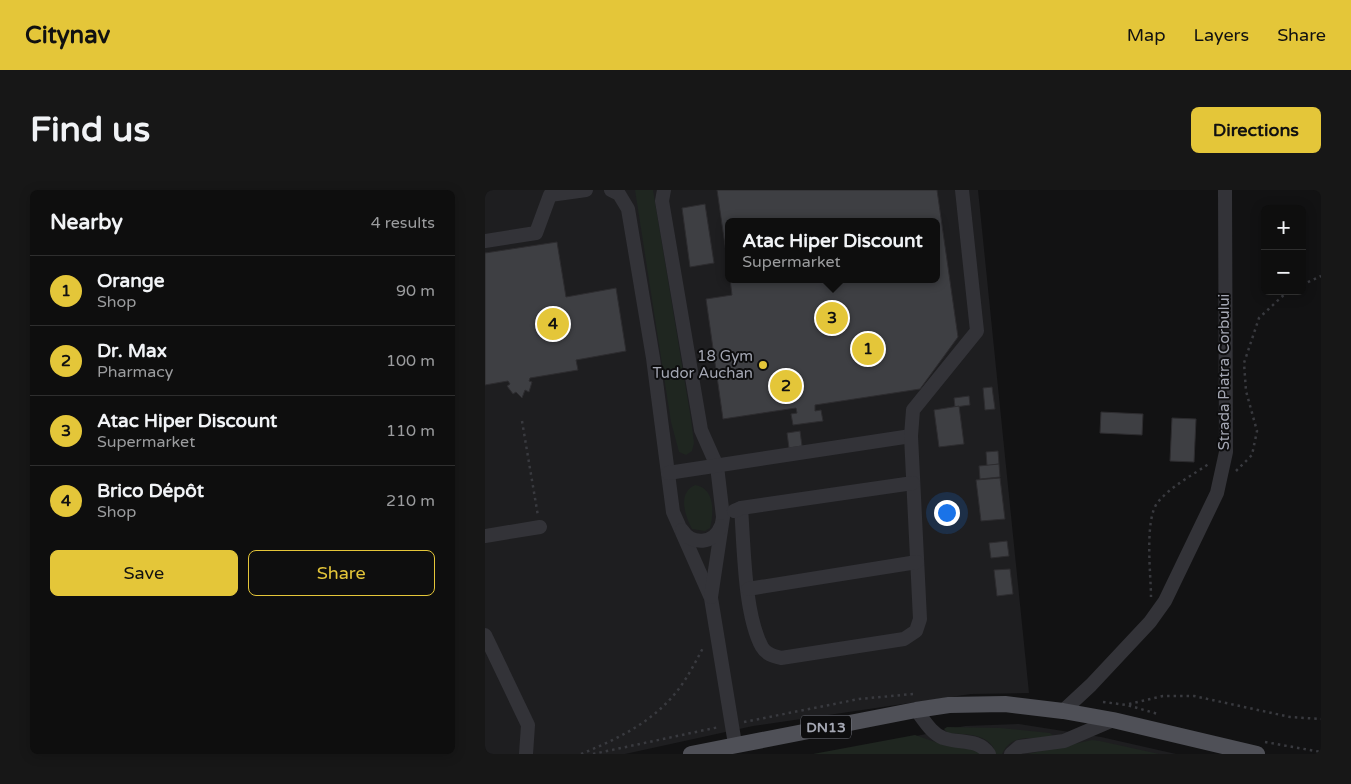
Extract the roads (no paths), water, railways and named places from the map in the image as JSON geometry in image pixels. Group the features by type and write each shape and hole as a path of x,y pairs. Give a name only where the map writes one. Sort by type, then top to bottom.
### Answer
{"main road":[{"name":"DN13","path":"691,754 916,710 949,705 1005,704 1063,711 1113,720 1257,754"}],"street":[{"path":"485,241 536,233 550,195 586,190"},
{"path":"611,190 619,194 628,208 653,358 673,512 711,598 735,744"},
{"path":"664,190 662,201 701,430 717,466 723,517 711,598"},
{"path":"741,508 748,589 755,629 762,648 771,656 781,658 904,639 916,631 920,620 911,436 913,410 977,331 961,190"},
{"name":"Strada Piatra Corbului","path":"1063,711 1091,685 1151,622 1165,601 1217,493 1225,452 1225,190"},
{"path":"668,473 911,436"},
{"path":"680,526 690,538 705,541 715,536 720,528 723,517 741,508 913,483"},
{"path":"485,536 540,527"},
{"path":"748,589 917,562"},
{"path":"485,636 528,725 525,754"},
{"path":"916,710 932,731 942,737 977,743 985,748 989,754"},
{"path":"1011,754 1019,747 1064,741 1113,720"}],"place":[{"name":"Atac Hiper Discount","path":"832,318"},
{"name":"Brico Dépôt","path":"553,324"},
{"name":"Orange","path":"868,349"},
{"name":"18 Gym Tudor Auchan","path":"763,365"},
{"name":"Dr. Max","path":"786,386"}]}
